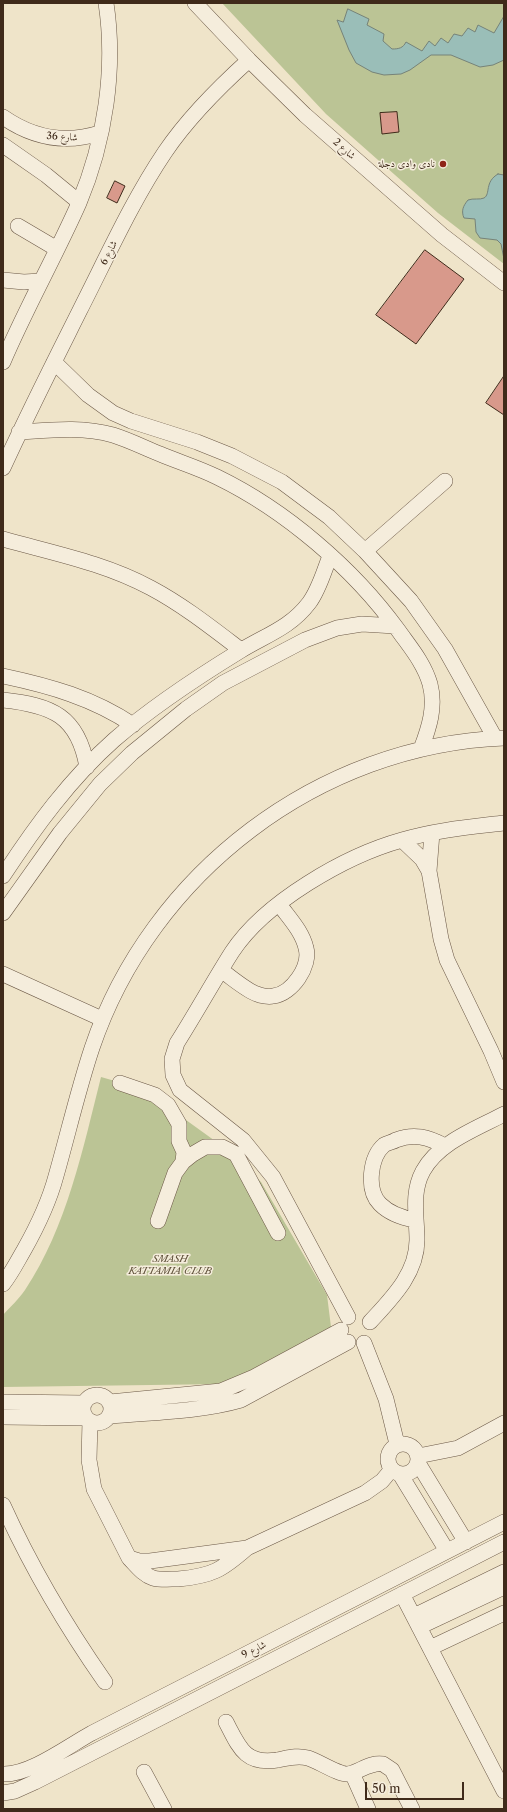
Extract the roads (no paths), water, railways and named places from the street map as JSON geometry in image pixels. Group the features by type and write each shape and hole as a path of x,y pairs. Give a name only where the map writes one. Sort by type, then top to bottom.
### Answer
{"street":[{"path":"3,362 7,341 41,281 57,249 79,202 91,168 107,96 110,58 106,3"},
{"name":"شارع 2","path":"195,3 249,60 305,115 442,235 504,283"},
{"name":"شارع 6","path":"3,468 19,432 135,203 165,152 199,108 249,60"},
{"name":"شارع 36","path":"3,117 20,128 36,135 54,139 71,139 100,133"},
{"path":"3,145 46,175 79,202"},
{"path":"18,226 57,249"},
{"path":"3,280 24,282 41,281"},
{"path":"3,1284 10,1276 36,1228 56,1178 89,1056 102,1019 129,966 145,940 188,886 216,857 277,811 313,789 358,769 391,757 446,744 500,738 445,649 411,601 365,551 329,517 282,482 232,456 172,433 131,421 114,413 88,395 54,362"},
{"path":"19,432 84,430 120,438 217,477 265,505 311,539 353,576 395,626 423,664 430,685 432,707 429,728 421,749"},
{"path":"365,551 445,481"},
{"path":"3,539 79,559 132,579 184,607 241,650"},
{"path":"3,876 45,816 87,767 133,725 155,707 241,650 288,625 310,603 330,556"},
{"path":"3,913 60,833 100,784 132,753 186,709 223,684 305,640 343,627 362,624 395,626"},
{"path":"3,676 53,687 83,698 112,711 133,725"},
{"path":"3,700 37,706 60,715 70,724 77,734 84,750 87,767"},
{"path":"348,1316 273,1177 243,1140 180,1090 173,1075 172,1059 177,1044 232,952 262,918 279,904 324,874 362,855 402,840 504,823"},
{"path":"432,834 429,871 441,940 447,960 504,1082"},
{"path":"402,840 422,859 429,871"},
{"path":"222,970 257,994 273,996 286,990 299,977 307,963 307,950 302,935 279,904"},
{"path":"3,974 102,1019"},
{"path":"120,1083 155,1095 168,1105 179,1124 179,1141 184,1152 183,1162"},
{"path":"370,1322 394,1296 406,1279 414,1260 417,1241 415,1220 416,1186 430,1161 445,1146 504,1114"},
{"path":"415,1220 395,1214 380,1204 373,1193 370,1177 374,1160 384,1145 401,1138 417,1136 430,1138 445,1146"},
{"path":"158,1221 175,1173 183,1162 205,1147 222,1147 236,1154 278,1233"},
{"path":"244,1168 257,1157"},
{"path":"360,1315 366,1317 370,1322 371,1334 364,1343 358,1345 344,1336 344,1320 348,1316 360,1315"},
{"path":"3,1417 88,1419 100,1423 110,1409 221,1391 344,1336"},
{"path":"364,1343 386,1399 397,1444"},
{"path":"110,1409 102,1395 91,1395 84,1403 83,1413 88,1419 89,1460 94,1489 129,1558 141,1571 152,1578 191,1578 208,1575 225,1566 247,1548 365,1493 396,1471 407,1473 414,1469 418,1459"},
{"path":"3,1402 84,1403"},
{"path":"418,1459 458,1448 504,1423"},
{"path":"447,1551 387,1459 392,1448 397,1444 404,1443 410,1445 415,1450 418,1459 466,1542"},
{"path":"3,1506 22,1544 78,1643 105,1682"},
{"name":"شارع 9","path":"3,1774 14,1774 33,1767 92,1733 504,1522"},
{"name":"شارع 9","path":"3,1793 15,1791 35,1782 504,1542"},
{"path":"129,1558 140,1561 150,1561 247,1548"},
{"path":"416,1621 504,1572"},
{"path":"416,1621 504,1587"},
{"path":"402,1594 504,1791"},
{"path":"430,1648 504,1613"},
{"path":"226,1722 237,1744 244,1753 251,1758 265,1761 299,1756 325,1765 342,1774 352,1773 377,1763 388,1766 392,1770 412,1809"},
{"path":"144,1772 164,1809"},
{"path":"352,1773 368,1809"}],"water":[{"path":"348,9 369,19 367,25 384,34 383,41 392,49 397,49 404,46 406,42 422,51 429,41 435,46 441,38 448,43 454,34 462,36 468,28 475,32 478,25 494,33 504,16 504,60 493,65 480,67 451,55 431,55 410,70 401,74 384,75 372,72 356,63 337,20 343,22"},
{"path":"498,174 504,175 504,259 501,244 497,240 480,238 476,232 475,219 464,218 463,213 464,206 468,200 482,199 486,196 489,184"}],"place":[{"name":"نادى وادى دجلة","path":"443,164"}],"park label":[{"name":"SMASH KATTAMIA CLUB","path":"170,1264"}]}
